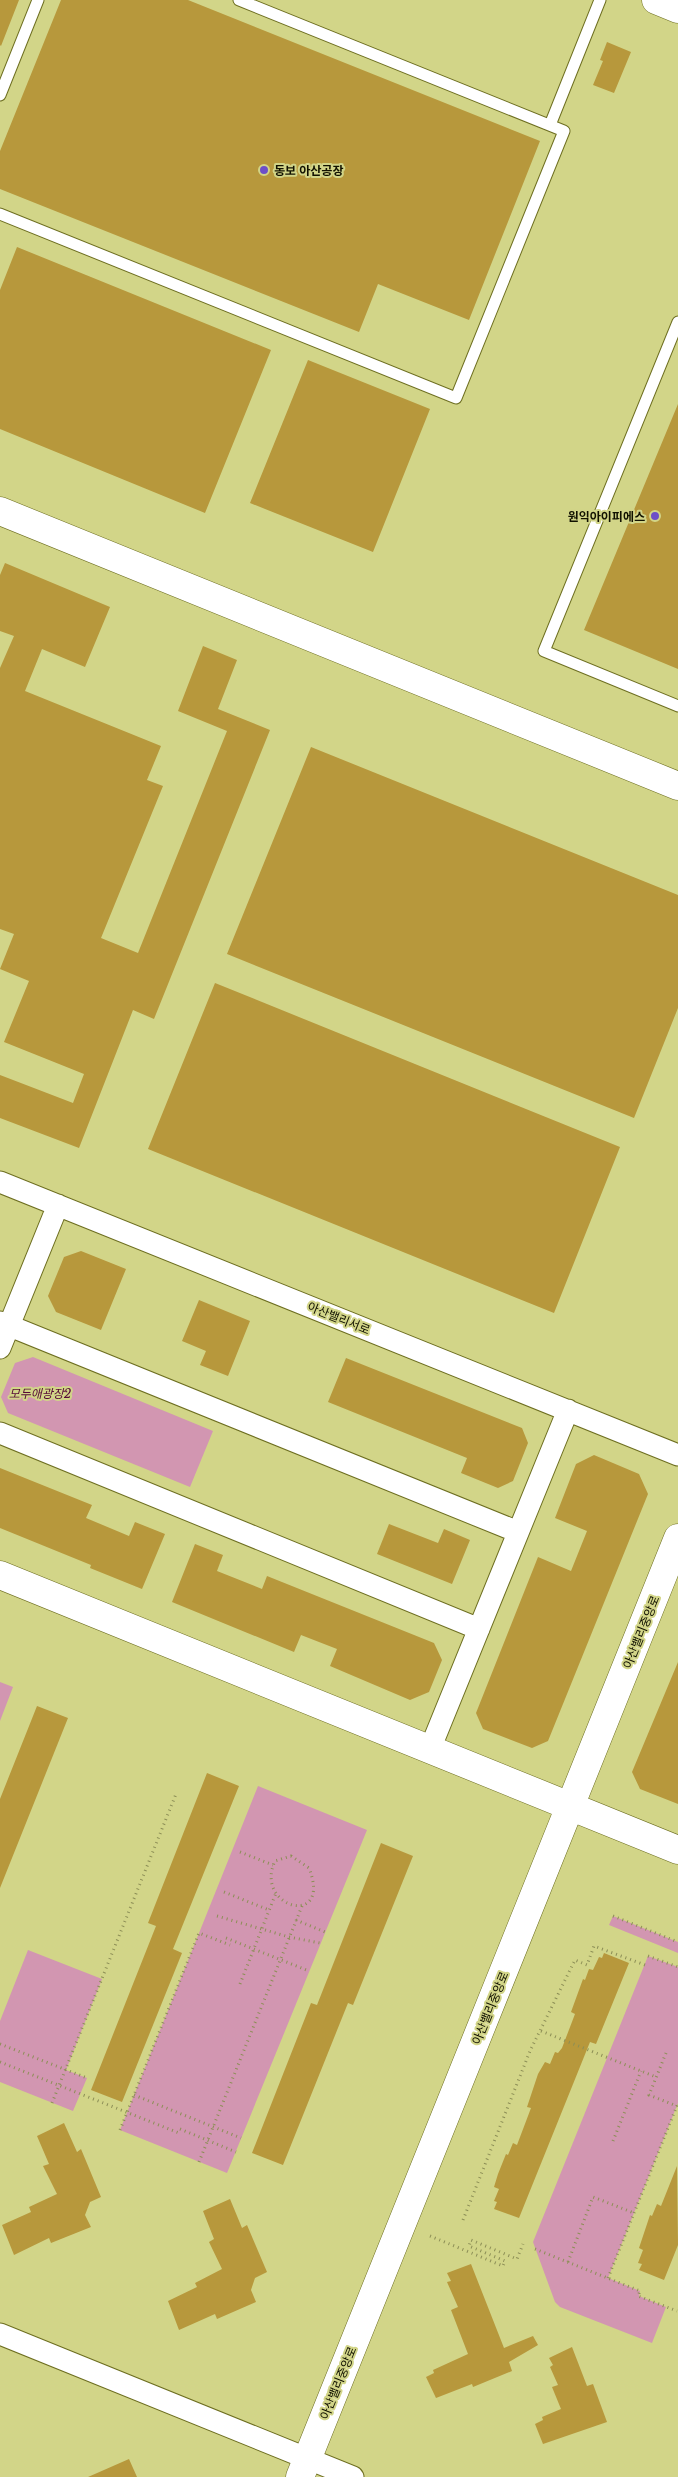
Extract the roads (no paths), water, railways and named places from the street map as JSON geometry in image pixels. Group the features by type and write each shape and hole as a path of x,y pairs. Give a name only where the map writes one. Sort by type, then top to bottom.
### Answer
{"street":[{"path":"656,0 678,9"},
{"path":"0,511 678,786"},
{"name":"아산밸리서로","path":"0,1182 678,1455"},
{"path":"0,1348 5,1324 58,1205"},
{"path":"5,1324 518,1532"},
{"path":"430,1749 568,1410"},
{"path":"0,1433 479,1629"},
{"name":"아산밸리중앙로","path":"304,2468 678,1538"},
{"path":"0,1575 678,1850"},
{"path":"0,2334 304,2468 353,2477"}],"lane":[{"path":"0,95 38,0"},
{"path":"0,214 456,398 564,131 239,0"},
{"path":"550,125 600,0"},
{"path":"678,322 544,651 678,706"}],"place":[{"name":"동보 아산공장","path":"264,170"},
{"name":"원익아이피에스","path":"655,516"}],"park label":[{"name":"모두애광장2","path":"40,1393"}]}
